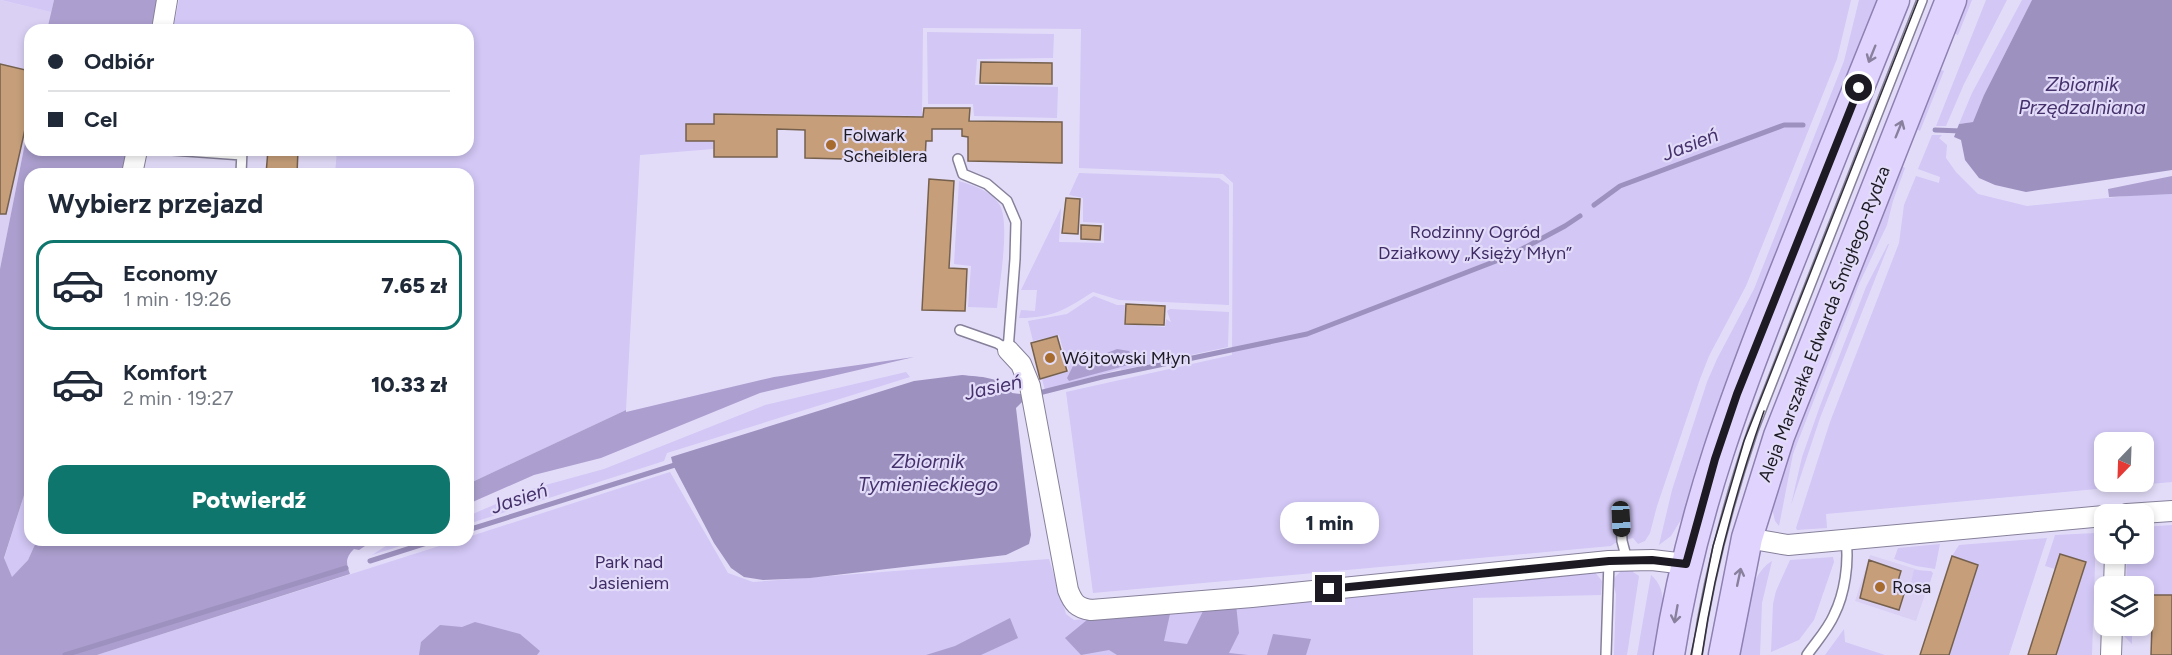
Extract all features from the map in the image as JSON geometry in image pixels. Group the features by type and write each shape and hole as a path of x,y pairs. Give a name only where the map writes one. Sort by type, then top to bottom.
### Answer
{"main road":[{"path":"1669,655 1686,564 1715,459 1737,394 1894,0"},
{"name":"Aleja Marszałka Edwarda Śmigłego-Rydza","path":"1724,655 1747,538 1769,464 1797,386 1951,0"}],"street":[{"path":"163,24 167,0"},
{"path":"1008,350 1021,364 1033,395 1068,590 1076,606 1083,609 1252,597 1618,561 1652,560 1686,564"},
{"path":"2154,512 2172,510"},
{"path":"1747,538 1784,545 2094,517"},
{"path":"2112,636 2112,655"}],"lane":[{"path":"1697,655 1718,548 1750,438 1922,0"},
{"path":"958,159 963,174 987,184 1007,201 1016,222 1008,350 997,343 960,330"},
{"path":"1606,655 1622,541 1621,519"},
{"path":"1807,655 1834,615 1844,581 1846,539"}],"shaded area":[{"path":"0,0 51,12 48,24 24,24 24,148 0,269"},
{"path":"54,0 159,0 154,24 48,24"},
{"path":"24,148 24,156 127,156 124,168 24,168 24,495 4,558 12,577 28,560 34,546 365,546 359,550 354,549 349,555 347,561 350,574 97,655 0,655 0,269"},
{"path":"2172,176 2172,194 2109,197 2108,189"},
{"path":"1117,349 1129,351 1133,356 1132,364 1069,381 1067,378 1075,362"},
{"path":"914,357 760,393 601,458 534,475 474,501 474,481 626,410 626,412 774,377"},
{"path":"1870,555 1932,574 1916,621 1855,601"},
{"path":"1236,604 1239,633 1229,653 1248,655 1117,655 1109,650 1081,655 1065,638 1087,620 1163,611 1170,614 1164,641 1187,644 1205,607"},
{"path":"1010,618 1018,638 981,655 926,655 955,646"},
{"path":"475,622 520,634 540,651 537,655 419,655 421,642 440,625 462,627"},
{"path":"1273,634 1311,639 1306,655 1267,655"}],"green space":[{"path":"1,0 54,0 51,12"},
{"name":"Rodzinny Ogród Działkowy „Księży Młyn”","path":"179,0 1851,0 1837,59 1746,286 1709,356 1657,506 1650,533 1645,541 1638,544 1633,538 1611,546 1093,593 1066,392 1232,355 1233,183 1223,174 1079,168 1081,29 923,28 922,116 713,113 713,149 640,155 626,410 474,481 474,168 336,168 336,156 474,156 474,24 174,24"},
{"path":"1859,0 1878,0 1728,379 1705,442 1682,518 1671,536 1659,545 1672,490 1707,382 1754,289 1844,61"},
{"path":"1966,0 1972,0 1958,35 1953,33"},
{"path":"1986,0 2007,0 1964,84 1946,126 1936,126"},
{"path":"2022,0 2032,0 1984,95 1973,122 1959,124 1972,93"},
{"path":"927,32 1054,34 1053,58 977,59 975,85 1058,87 1057,118 974,116 973,104 928,104"},
{"path":"1938,69 1944,71 1920,131 1915,128"},
{"path":"1932,135 1942,135 1939,138 1947,145 1946,158 1956,172 1978,194 2027,206 2137,195 2172,194 2172,482 2154,484 2154,432 2094,432 2094,489 1826,514 1827,528 1797,530 1830,422 1899,243 1904,205 1916,176 1939,183 1940,177 1918,169"},
{"path":"1900,165 1905,168 1887,225 1859,284 1793,454 1779,526 1775,521 1772,508 1788,453"},
{"path":"1079,173 1219,178 1229,185 1229,305 1119,300 1093,292 1059,311 1031,318 1019,318 1021,310 1035,311 1037,290 1021,290 1061,208 1059,242 1104,243 1104,223 1083,222 1083,198 1069,195"},
{"path":"959,181 991,195 999,204 1002,212 1004,239 997,308 968,307 971,266 954,264"},
{"path":"1888,244 1820,418 1791,505 1802,457 1820,406 1866,287"},
{"path":"1094,296 1117,305 1125,305 1124,324 1165,327 1166,319 1171,322 1167,311 1170,309 1229,312 1228,347 1121,370 1118,362 1120,369 1045,390 1042,379 1069,371 1059,335 1033,341 1028,321 1067,314"},
{"path":"906,372 910,377 667,453 664,461 474,522 474,513 531,489 604,469 765,405"},
{"name":"Park nad Jasieniem","path":"670,472 728,573 753,582 1049,559 1066,614 1074,620 1594,571 1602,581 1601,595 1473,598 1473,655 97,655 439,546 474,546 474,535"},
{"path":"24,495 24,546 34,546 28,560 12,578 4,559"},
{"path":"2172,525 2172,595 2154,595 2154,576 2126,576 2127,564 2154,564 2154,526"},
{"path":"2094,533 2092,655 2056,655 2086,562 2060,554 2055,569 2045,566 2055,535"},
{"path":"2047,538 2009,655 1949,655 1978,565 1952,556 1959,545"},
{"path":"1940,544 1935,569 1894,559 1898,548"},
{"path":"386,546 400,546 372,555"},
{"path":"1833,557 1834,562 1814,620 1799,640 1771,652 1773,604 1776,591 1790,560"},
{"path":"1772,561 1762,603 1760,655 1738,655 1751,590 1763,568"},
{"path":"1634,568 1633,572 1639,576 1627,655 1614,655 1616,594 1613,582 1623,569"},
{"path":"1914,570 1933,573 1926,595 1911,590"},
{"path":"1651,575 1658,583 1661,592 1663,612 1655,655 1637,655"},
{"path":"1844,629 1845,642 1885,655 1825,655"},
{"path":"2124,636 2132,636 2132,644"}],"water":[{"name":"Zbiornik Przędzalniana","path":"2032,0 2172,0 2172,170 2026,192 1995,185 1979,178 1965,160 1961,140 1954,137 1959,124 1973,122 1984,95"},
{"name":"Zbiornik Tymienieckiego","path":"962,375 996,380 1012,393 1021,394 1023,401 1016,408 1031,535 1029,544 1006,555 810,578 763,580 744,577 731,568 714,543 673,465 671,457 914,381"}],"building":[{"path":"981,62 1052,63 1052,84 980,83"},
{"path":"0,64 24,70 24,134 6,214 0,214"},
{"path":"924,108 970,108 969,121 1062,122 1062,163 968,161 968,137 962,136 962,129 932,129 932,141 926,141 925,161 805,158 805,130 777,129 777,157 714,157 714,141 686,141 686,124 714,124 714,114 923,117"},
{"path":"268,156 298,156 297,168 266,168"},
{"path":"929,179 954,181 949,268 967,269 965,311 922,310"},
{"path":"1066,198 1080,199 1078,234 1062,233"},
{"path":"1081,225 1101,226 1100,240 1081,239"},
{"path":"1126,304 1165,306 1164,325 1125,324"},
{"path":"1057,336 1067,371 1040,379 1031,343"},
{"path":"2060,554 2086,562 2056,655 2028,655"},
{"path":"1952,556 1978,565 1949,655 1920,655"},
{"name":"Rosa","path":"1869,560 1901,571 1895,591 1904,594 1899,610 1860,598"},
{"path":"2154,595 2172,595 2172,655 2151,655 2152,636 2154,636"}],"waterway":[{"name":"Jasień","path":"1594,205 1620,186 1784,125 1803,125"},
{"name":"Jasień","path":"1935,130 1961,131"},
{"name":"Jasień","path":"1035,394 1102,377 1307,334 1509,256 1580,216"},
{"name":"Jasień","path":"474,528 678,464"},
{"name":"Jasień","path":"370,561 417,546"},
{"name":"Jasień","path":"65,655 346,568"}],"tram line":[{"path":"1691,655 1713,546 1744,441 1918,0"},
{"path":"1702,655 1727,532 1764,411"}],"place":[{"name":"Folwark Scheiblera","path":"831,145"},
{"name":"Wójtowski Młyn","path":"1050,358"},
{"name":"Rosa","path":"1880,587"}],"route":[{"path":"1329,589 1609,561 1652,560 1686,564 1715,459 1737,394 1859,88"}]}
